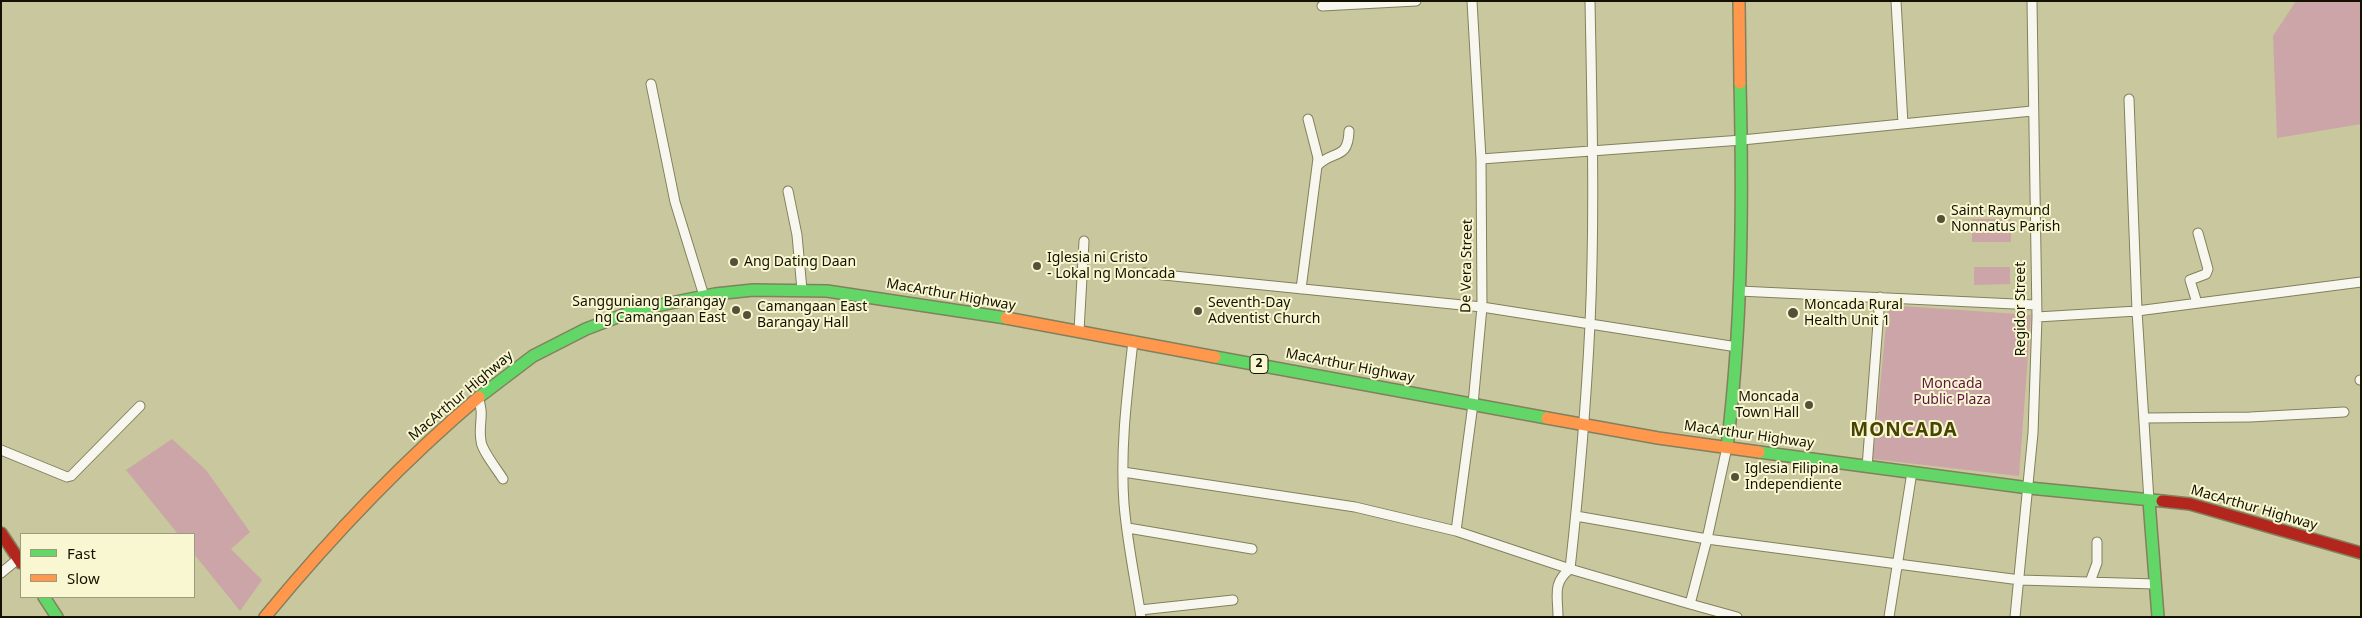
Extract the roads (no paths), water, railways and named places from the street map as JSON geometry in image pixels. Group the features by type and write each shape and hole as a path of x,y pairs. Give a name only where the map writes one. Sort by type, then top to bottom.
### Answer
{"main road":[{"path":"1727,448 1737,346 1739,291 1742,140 1739,1"},
{"name":"MacArthur Highway","path":"265,617 309,564 404,464 478,398 533,356 568,337 636,310 704,296 753,290 802,290 883,298 1133,341 1583,424 1727,448 2029,488 2195,505 2361,553"},
{"path":"2149,501 2158,617"},
{"path":"1,533 20,561"},
{"path":"45,598 57,617"}],"street":[{"path":"1322,6 1416,1"},
{"name":"De Vera Street","path":"1456,531 1473,404 1482,307 1481,159 1472,1"},
{"path":"1558,617 1557,586 1561,576 1570,570 1576,516 1590,322 1593,151 1590,1"},
{"path":"1896,1 1903,124"},
{"name":"Regidor Street","path":"2015,617 2029,488 2037,317 2032,111 2032,1"},
{"path":"651,84 675,202 704,296"},
{"path":"2130,99 2137,311 2146,418 2149,501"},
{"path":"1481,159 1742,140 2032,111"},
{"path":"1301,289 1318,166 1308,119"},
{"path":"1318,166 1323,160 1342,153 1348,142 1349,131"},
{"path":"788,191 797,235 802,290"},
{"path":"2197,303 2190,280 2206,274 2208,269 2198,233"},
{"path":"1079,332 1084,241"},
{"path":"1144,273 1482,307 1590,322 1737,346"},
{"path":"2037,317 2137,311 2361,282"},
{"path":"1739,291 2036,305"},
{"path":"1867,467 1880,297"},
{"path":"1133,341 1123,432 1123,472 1128,528 1140,613 1233,600"},
{"path":"478,398 483,415 480,434 482,448 503,479"},
{"path":"1,450 67,477 71,476 140,406"},
{"path":"2146,418 2275,416 2344,412"},
{"path":"1690,604 1707,539 1727,448"},
{"path":"1123,472 1355,506 1456,531 1570,570 1737,617"},
{"path":"1889,617 1912,472"},
{"path":"1576,516 1707,539 2020,580 2155,584"},
{"path":"1128,528 1252,549"},
{"path":"2090,582 2098,558 2097,542"},
{"path":"1,573 20,561"}],"place":[{"name":"Saint Raymund Nonnatus Parish","path":"1941,219"},
{"name":"Ang Dating Daan","path":"734,262"},
{"name":"Iglesia ni Cristo - Lokal ng Moncada","path":"1037,266"},
{"name":"Sangguniang Barangay ng Camangaan East","path":"736,310"},
{"name":"Seventh-Day Adventist Church","path":"1198,311"},
{"name":"Moncada Rural Health Unit 1","path":"1793,313"},
{"name":"Camangaan East Barangay Hall","path":"747,315"},
{"name":"Moncada Town Hall","path":"1809,405"},
{"name":"Iglesia Filipina Independiente","path":"1735,477"}],"district":[{"name":"MONCADA","path":"1904,431"}],"park label":[{"name":"Moncada Public Plaza","path":"1952,392"}]}
